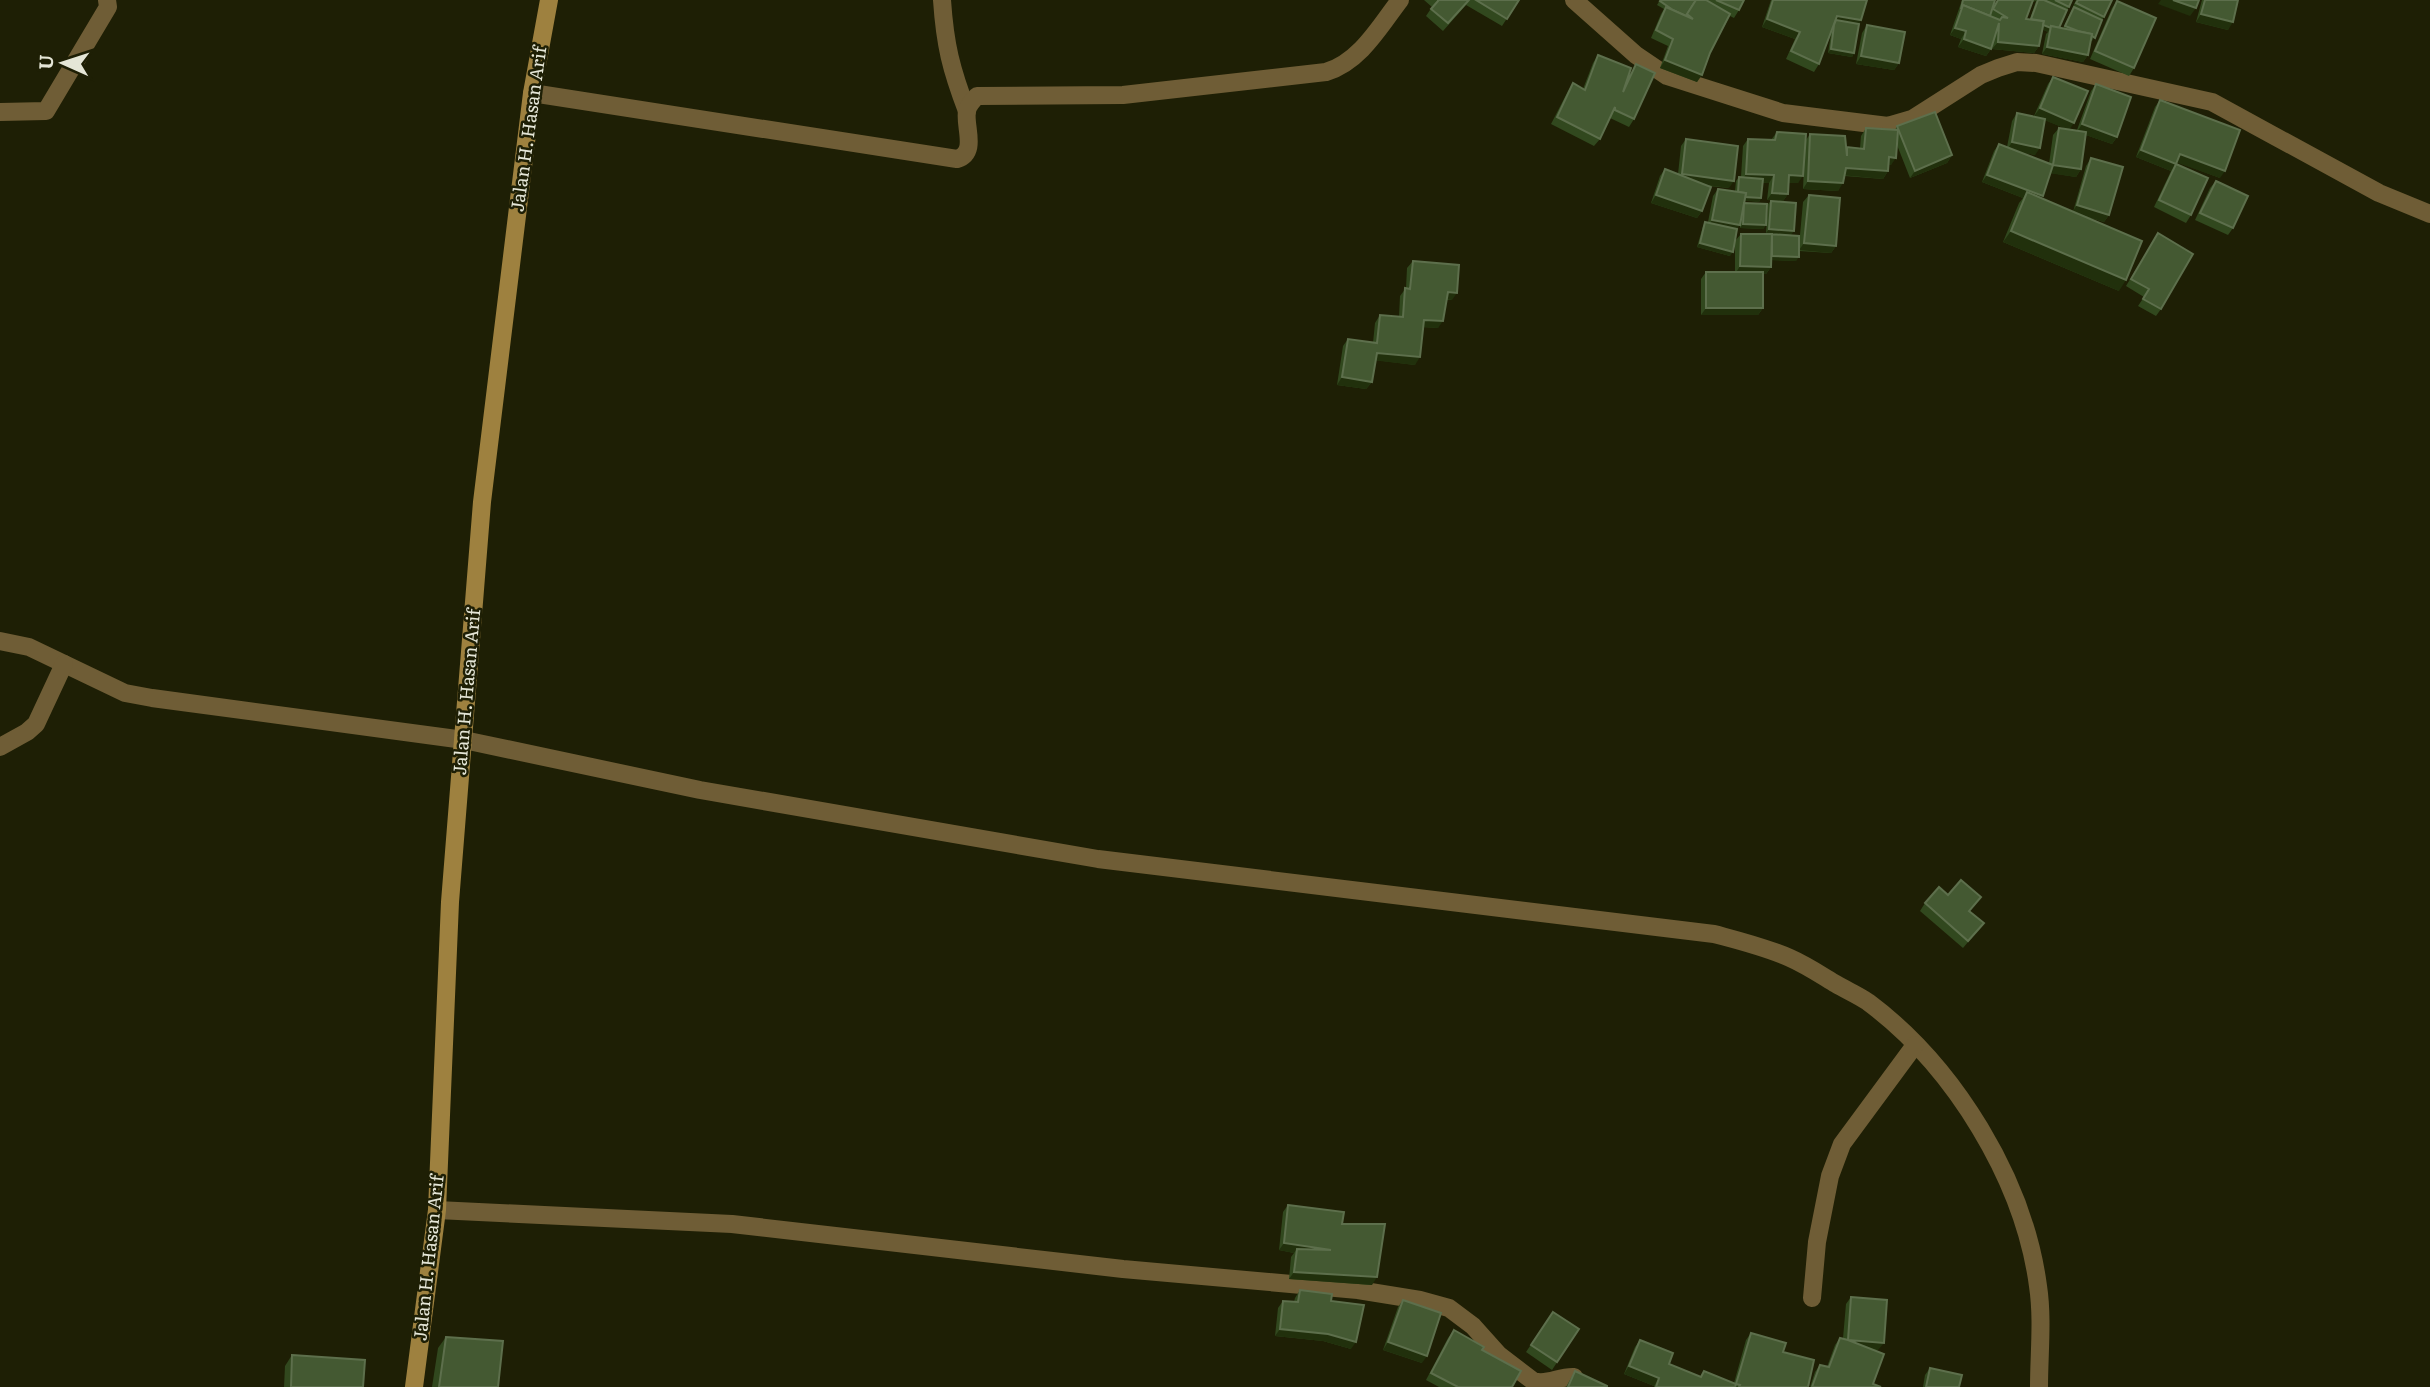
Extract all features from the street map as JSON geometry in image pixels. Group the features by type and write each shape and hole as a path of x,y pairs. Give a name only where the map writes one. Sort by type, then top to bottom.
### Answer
{"main road":[{"name":"Jalan H. Hasan Arif","path":"414,1387 438,1210 450,902 482,502 532,93 549,0"}],"street":[{"path":"0,112 46,111 108,7 107,0"},
{"path":"532,93 957,159 968,151 967,111 945,44 942,0"},
{"path":"967,111 975,97 982,94 1123,95 1326,72 1337,68 1363,48 1400,0"},
{"path":"1574,0 1636,55 1667,76 1783,113 1888,126 1912,119 1981,75 2017,62 2036,64 2212,102 2379,193 2430,214"},
{"path":"0,641 29,647 125,693 463,748 1098,859 1714,934 1791,958 1868,1002 1915,1045 1954,1089 1990,1146 2006,1176 2031,1247 2039,1289 2039,1387"},
{"path":"0,747 36,724 64,664"},
{"path":"1812,1298 1817,1242 1830,1176 1842,1144 1915,1045"},
{"path":"438,1210 732,1224 1123,1269 1358,1290 1450,1308 1473,1326 1499,1355 1533,1381 1539,1383 1574,1377"}],"building":[{"path":"1438,0 1469,0 1448,23 1431,9"},
{"path":"1476,0 1519,0 1507,19"},
{"path":"1661,0 1696,0 1686,16"},
{"path":"1696,0 1706,0 1730,14 1702,75 1665,60 1673,39 1656,30 1666,7 1693,19 1687,14"},
{"path":"1716,0 1744,0 1739,10"},
{"path":"1773,0 1867,0 1861,20 1837,16 1819,64 1791,51 1800,32 1767,19"},
{"path":"1963,0 1995,0 1990,16 1963,5 1961,9"},
{"path":"1998,0 2033,0 2026,19 2044,21 2039,46 1998,42 1999,23 1991,49 1964,39 1966,31 1955,28 1963,5 2000,20 2002,17 2008,18 1993,9"},
{"path":"2038,0 2067,10 2059,28 2051,28 2043,25 2044,21 2031,19"},
{"path":"2055,0 2072,0 2069,7"},
{"path":"2078,0 2112,0 2104,17 2076,3"},
{"path":"2173,0 2199,0 2196,8"},
{"path":"2205,0 2238,0 2233,22 2201,14"},
{"path":"2117,1 2156,18 2134,68 2095,51"},
{"path":"2074,7 2102,20 2095,38 2092,34 2065,26"},
{"path":"1836,20 1859,24 1854,53 1831,49"},
{"path":"1867,25 1905,32 1899,63 1861,56"},
{"path":"2051,26 2092,34 2088,55 2047,47"},
{"path":"1598,55 1631,68 1623,92 1636,64 1655,73 1634,119 1615,110 1615,107 1600,139 1557,117 1573,83 1585,90"},
{"path":"2053,77 2088,91 2074,123 2040,108"},
{"path":"2096,84 2131,97 2117,137 2082,124"},
{"path":"2160,100 2240,130 2225,171 2180,154 2176,164 2141,150"},
{"path":"1935,112 1952,155 1915,171 1897,126"},
{"path":"2017,113 2045,119 2040,148 2012,142"},
{"path":"1866,128 1898,130 1896,158 1889,157 1888,171 1846,168 1843,183 1808,181 1810,134 1845,136 1847,156 1847,147 1864,149"},
{"path":"2059,128 2086,132 2081,169 2053,165"},
{"path":"1777,132 1806,134 1803,176 1789,175 1788,194 1772,193 1774,175 1746,174 1748,139 1775,140"},
{"path":"1686,139 1738,146 1734,181 1682,174"},
{"path":"1999,144 2053,165 2043,196 1987,175"},
{"path":"2091,158 2123,167 2109,215 2077,205"},
{"path":"2176,164 2208,178 2191,215 2159,200"},
{"path":"1665,169 1711,187 1702,211 1656,195"},
{"path":"1739,177 1763,179 1761,198 1745,197 1746,193 1738,192"},
{"path":"2216,181 2248,196 2233,228 2200,213"},
{"path":"1718,189 1746,193 1740,225 1712,220"},
{"path":"2027,192 2142,241 2126,280 2011,231"},
{"path":"1809,195 1840,198 1836,246 1804,243"},
{"path":"1771,201 1796,203 1794,231 1769,229"},
{"path":"1744,203 1767,204 1766,225 1743,224"},
{"path":"1705,222 1737,229 1733,252 1700,243"},
{"path":"2158,233 2193,254 2161,309 2143,299 2149,289 2131,279"},
{"path":"1741,234 1772,234 1771,267 1740,266"},
{"path":"1772,234 1799,236 1799,257 1772,256"},
{"path":"1413,261 1459,265 1457,293 1448,292 1443,321 1424,320 1420,357 1377,353 1372,382 1342,377 1348,339 1377,343 1380,315 1403,317 1405,288 1410,289"},
{"path":"1706,272 1763,272 1763,308 1706,308"},
{"path":"1961,880 1981,897 1969,911 1984,923 1968,941 1925,903 1939,887 1948,895"},
{"path":"1288,1205 1344,1212 1342,1224 1385,1224 1377,1277 1294,1272 1297,1249 1331,1250 1284,1243"},
{"path":"1300,1290 1332,1294 1331,1301 1364,1305 1356,1342 1328,1334 1280,1329 1283,1301 1298,1302"},
{"path":"1851,1297 1887,1300 1884,1343 1848,1340"},
{"path":"1403,1300 1441,1313 1427,1356 1388,1342"},
{"path":"1553,1312 1579,1329 1557,1362 1531,1345"},
{"path":"1454,1330 1484,1347 1482,1350 1521,1371 1512,1387 1458,1387 1431,1373"},
{"path":"1751,1333 1786,1343 1783,1352 1814,1360 1808,1387 1739,1387 1740,1385 1736,1384"},
{"path":"446,1337 503,1341 498,1387 439,1387"},
{"path":"1840,1338 1884,1354 1873,1384 1881,1387 1812,1387 1820,1365 1829,1367"},
{"path":"1640,1340 1673,1353 1669,1364 1701,1377 1704,1371 1736,1384 1735,1387 1656,1387 1659,1378 1629,1366"},
{"path":"292,1355 365,1360 363,1387 291,1387"},
{"path":"1930,1368 1962,1375 1959,1387 1926,1387"},
{"path":"1575,1371 1607,1386 1607,1387 1568,1387"}]}
